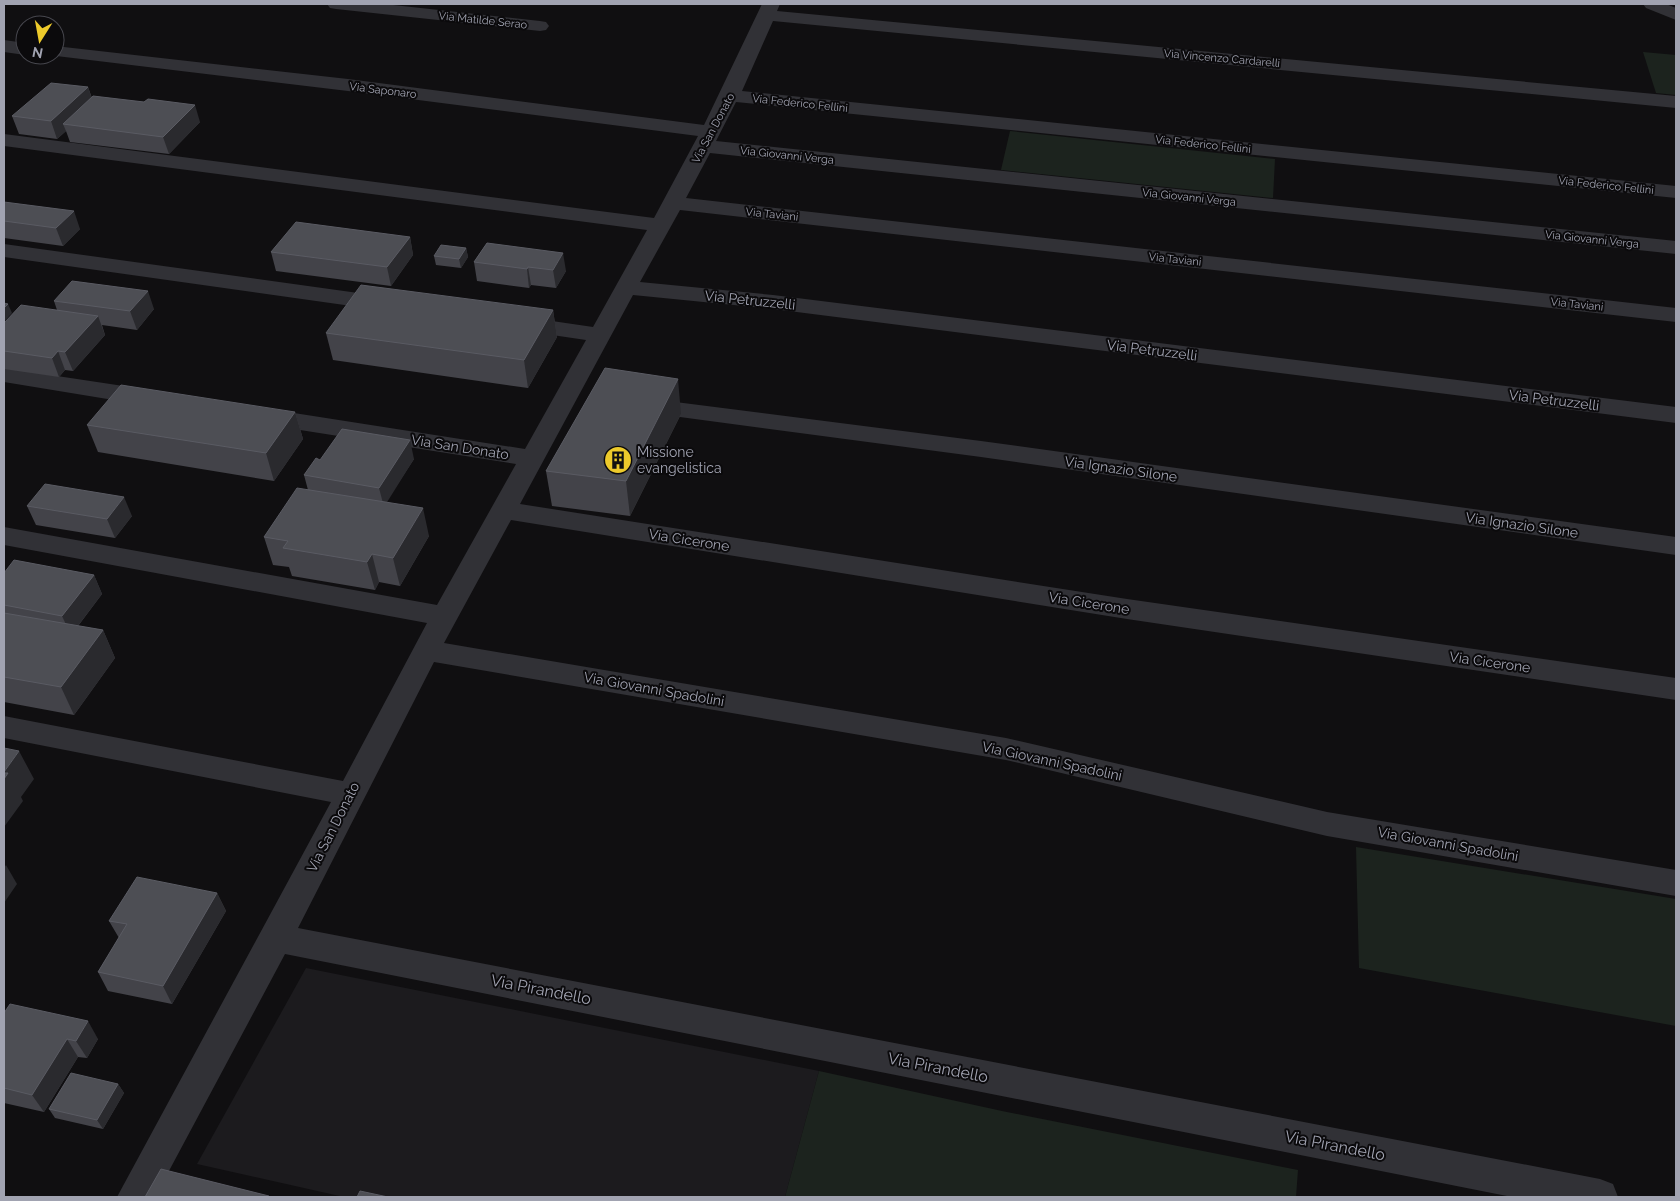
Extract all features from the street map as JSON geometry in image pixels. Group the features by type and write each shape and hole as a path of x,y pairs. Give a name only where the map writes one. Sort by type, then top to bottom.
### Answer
{"street":[{"name":"Via Matilde Serao","path":"336,4 540,26"},
{"name":"Via San Donato","path":"135,1197 276,938 426,650 446,617 599,335 628,288 730,96 769,9"},
{"name":"Via Vincenzo Cardarelli","path":"769,9 1676,102"},
{"name":"Via Saponaro","path":"65,53 348,86 706,139"},
{"name":"Via Federico Fellini","path":"730,96 1676,192"},
{"name":"Via Giovanni Verga","path":"706,139 1676,248"},
{"name":"Via Taviani","path":"4,140 667,214 1676,315"},
{"path":"4,250 404,307"},
{"name":"Via Petruzzelli","path":"628,288 773,302 1676,416"},
{"path":"501,321 599,335"},
{"path":"4,376 170,401"},
{"path":"566,396 595,400"},
{"name":"Via Ignazio Silone","path":"625,404 981,449 1676,546"},
{"name":"Via San Donato","path":"238,412 531,458"},
{"name":"Via Cicerone","path":"503,510 1127,609 1676,689"},
{"path":"4,536 446,617"},
{"name":"Via Giovanni Spadolini","path":"426,650 1006,749 1327,824 1676,883"},
{"path":"4,727 350,794"},
{"name":"Via Pirandello","path":"276,938 1600,1197"}],"shaded area":[{"path":"1643,52 1676,55 1676,95 1656,93"},
{"path":"1010,131 1275,159 1273,198 1001,170"},
{"path":"1356,847 1676,899 1676,1026 1359,968"},
{"path":"306,968 819,1071 785,1197 344,1197 197,1164"},
{"path":"819,1071 1002,1111 1298,1170 1296,1197 785,1197"}],"building":[{"path":"51,83 88,87 51,121 12,116"},
{"path":"93,96 144,102 148,99 195,105 163,137 63,124"},
{"path":"4,202 74,211 56,228 4,221"},
{"path":"296,222 410,237 387,267 271,252"},
{"path":"487,243 563,253 553,270 528,267 527,269 474,262"},
{"path":"441,245 466,248 459,259 434,256"},
{"path":"72,281 148,291 130,311 54,301"},
{"path":"361,285 553,310 524,360 326,333"},
{"path":"21,305 98,316 65,352 58,351 52,358 4,351 4,323"},
{"path":"605,368 678,379 626,481 546,471"},
{"path":"121,385 295,412 266,453 87,425"},
{"path":"342,429 410,440 379,488 304,475 316,458 320,460"},
{"path":"45,484 124,497 107,519 27,506"},
{"path":"297,488 423,508 393,558 372,554 367,562 283,548 288,541 264,537"},
{"path":"14,560 94,575 62,616 4,605 4,573"},
{"path":"4,613 103,630 61,687 4,677"},
{"path":"4,748 19,751 4,772"},
{"path":"137,877 217,893 163,986 98,972 127,924 109,921"},
{"path":"10,1004 88,1021 76,1041 67,1039 32,1095 4,1088 4,1013"},
{"path":"71,1073 118,1084 97,1120 49,1109"},
{"path":"161,1169 269,1196 145,1197"},
{"path":"360,1191 388,1197 357,1197"}],"place":[{"name":"Missione evangelistica","path":"618,460"}]}
